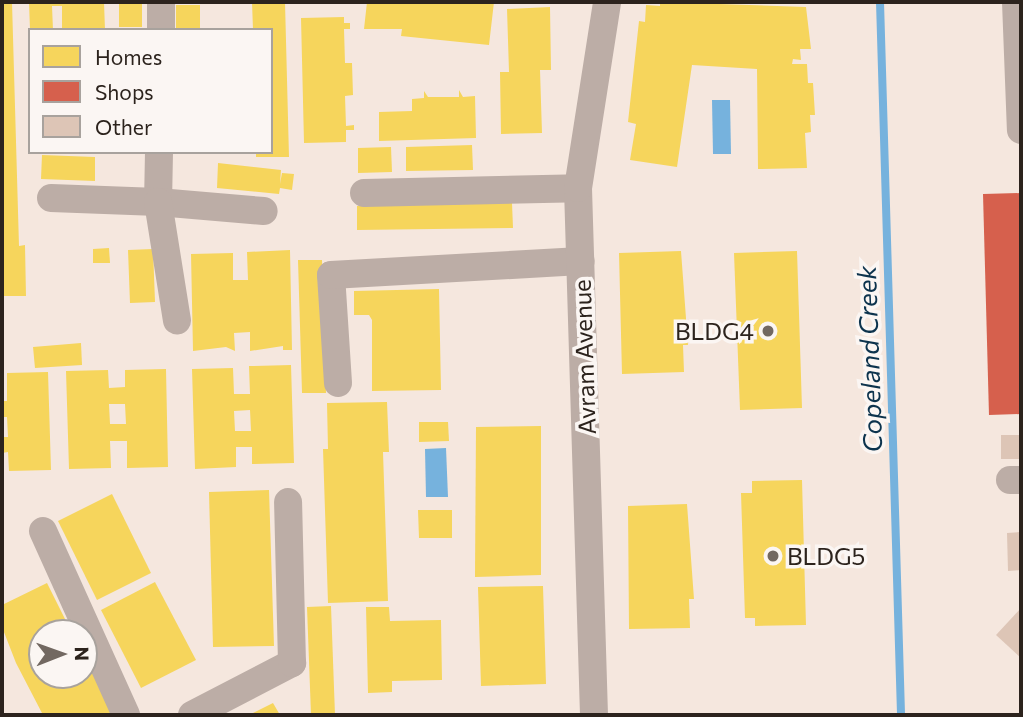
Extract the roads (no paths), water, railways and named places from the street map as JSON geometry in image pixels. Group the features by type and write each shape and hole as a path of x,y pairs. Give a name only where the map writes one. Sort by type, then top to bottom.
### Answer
{"street":[{"path":"161,2 161,28"},
{"name":"Avram Avenue","path":"594,715 579,188 607,2"},
{"path":"1016,2 1021,130"},
{"path":"159,154 158,202 177,320"},
{"path":"364,193 579,188"},
{"path":"51,198 158,202 264,211"},
{"path":"338,383 331,275 581,261"},
{"path":"192,715 292,663 288,502"},
{"path":"43,531 126,715"}],"water":[{"path":"712,100 730,100 731,154 713,154"},
{"path":"446,448 448,497 426,497 425,449"}],"waterway":[{"name":"Copeland Creek","path":"880,2 901,715"}],"place":[{"name":"BLDG4","path":"768,331"},
{"name":"BLDG5","path":"773,556"}]}
